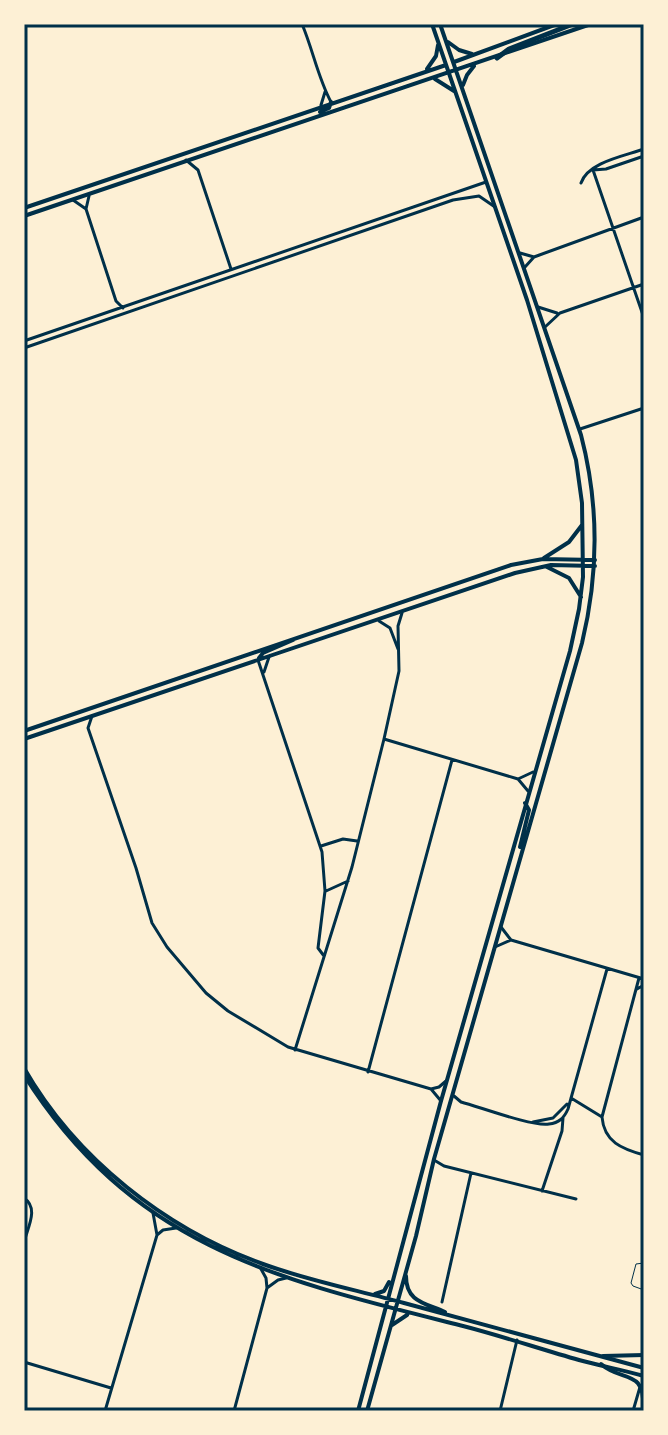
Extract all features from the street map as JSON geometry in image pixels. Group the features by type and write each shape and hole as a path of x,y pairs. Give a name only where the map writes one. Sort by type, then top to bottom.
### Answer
{"highway":[{"path":"497,58 506,51 573,24"}],"main road":[{"path":"358,1411 446,1081 570,651 581,598 583,562 580,481 570,435 432,24"},
{"path":"440,24 580,429 593,493 595,563 582,643 452,1094 406,1276 409,1293 418,1302 450,1315"},
{"path":"24,208 557,24"},
{"path":"24,216 591,24"},
{"path":"445,37 459,50 474,54"},
{"path":"425,71 434,61 439,43"},
{"path":"463,92 465,78 476,64"},
{"path":"432,79 446,84 456,95"},
{"path":"300,122 328,109 331,102"},
{"path":"543,559 569,542 583,523"},
{"path":"24,731 511,565 543,559 595,563"},
{"path":"24,739 515,573 583,562"},
{"path":"545,566 566,576 581,598"},
{"path":"258,660 263,653 289,644 294,638"},
{"path":"117,708 143,697 146,689"},
{"path":"521,854 529,810 525,802"},
{"path":"24,1068 56,1115 88,1152 161,1212 208,1240 293,1274 644,1368"},
{"path":"24,1075 51,1114 115,1183 153,1213 213,1249 286,1278 644,1376"},
{"path":"367,1411 413,1246"},
{"path":"371,1294 384,1291 394,1273"},
{"path":"370,1302 378,1308 382,1320"},
{"path":"390,1327 398,1318 413,1314"},
{"path":"603,1356 644,1355"},
{"path":"601,1364 639,1383 643,1406"}],"street":[{"path":"302,24 331,102"},
{"path":"321,105 325,92"},
{"path":"581,183 585,174 600,164 644,149"},
{"path":"201,155 198,170 232,270"},
{"path":"593,170 606,169 644,156"},
{"path":"186,160 198,170"},
{"path":"593,170 644,318"},
{"path":"24,341 486,182"},
{"path":"91,193 86,209 116,301 124,308"},
{"path":"451,194 453,200"},
{"path":"24,348 453,200 479,196 495,207"},
{"path":"72,199 86,209"},
{"path":"525,267 534,257 644,217"},
{"path":"520,253 534,257"},
{"path":"545,327 560,313 644,284"},
{"path":"112,312 116,301"},
{"path":"538,307 560,313"},
{"path":"580,429 644,408"},
{"path":"295,1050 348,881 384,739 399,671 398,623 404,610"},
{"path":"375,620 382,621 390,628 399,653"},
{"path":"264,672 271,656"},
{"path":"258,660 321,846 325,891 318,946 324,956"},
{"path":"92,716 88,728 136,868 146,908 159,936 217,1002 295,1050 431,1089 446,1081"},
{"path":"76,721 88,728"},
{"path":"384,739 518,779 528,791"},
{"path":"368,1072 452,760"},
{"path":"518,779 533,772"},
{"path":"321,846 340,839 357,841"},
{"path":"325,891 348,881"},
{"path":"501,924 511,940 642,978 602,1117 606,1133 613,1142 644,1155"},
{"path":"494,949 511,940"},
{"path":"542,1191 607,969"},
{"path":"637,989 644,985"},
{"path":"431,1089 441,1101"},
{"path":"452,1094 464,1103 540,1125 563,1118"},
{"path":"569,1099 602,1117"},
{"path":"555,1120 569,1099"},
{"path":"448,1110 464,1103"},
{"path":"555,1120 559,1138"},
{"path":"434,1159 442,1165 576,1199"},
{"path":"442,1302 471,1173"},
{"path":"24,1198 33,1208 24,1242"},
{"path":"105,1411 157,1235 153,1213"},
{"path":"157,1235 167,1228 176,1228"},
{"path":"234,1411 267,1288 261,1269"},
{"path":"267,1288 286,1278"},
{"path":"500,1411 517,1340"},
{"path":"24,1362 111,1388"},
{"path":"633,1411 639,1383"}],"lane":[{"path":"644,1263 636,1264 631,1281 633,1286 644,1290"}]}
